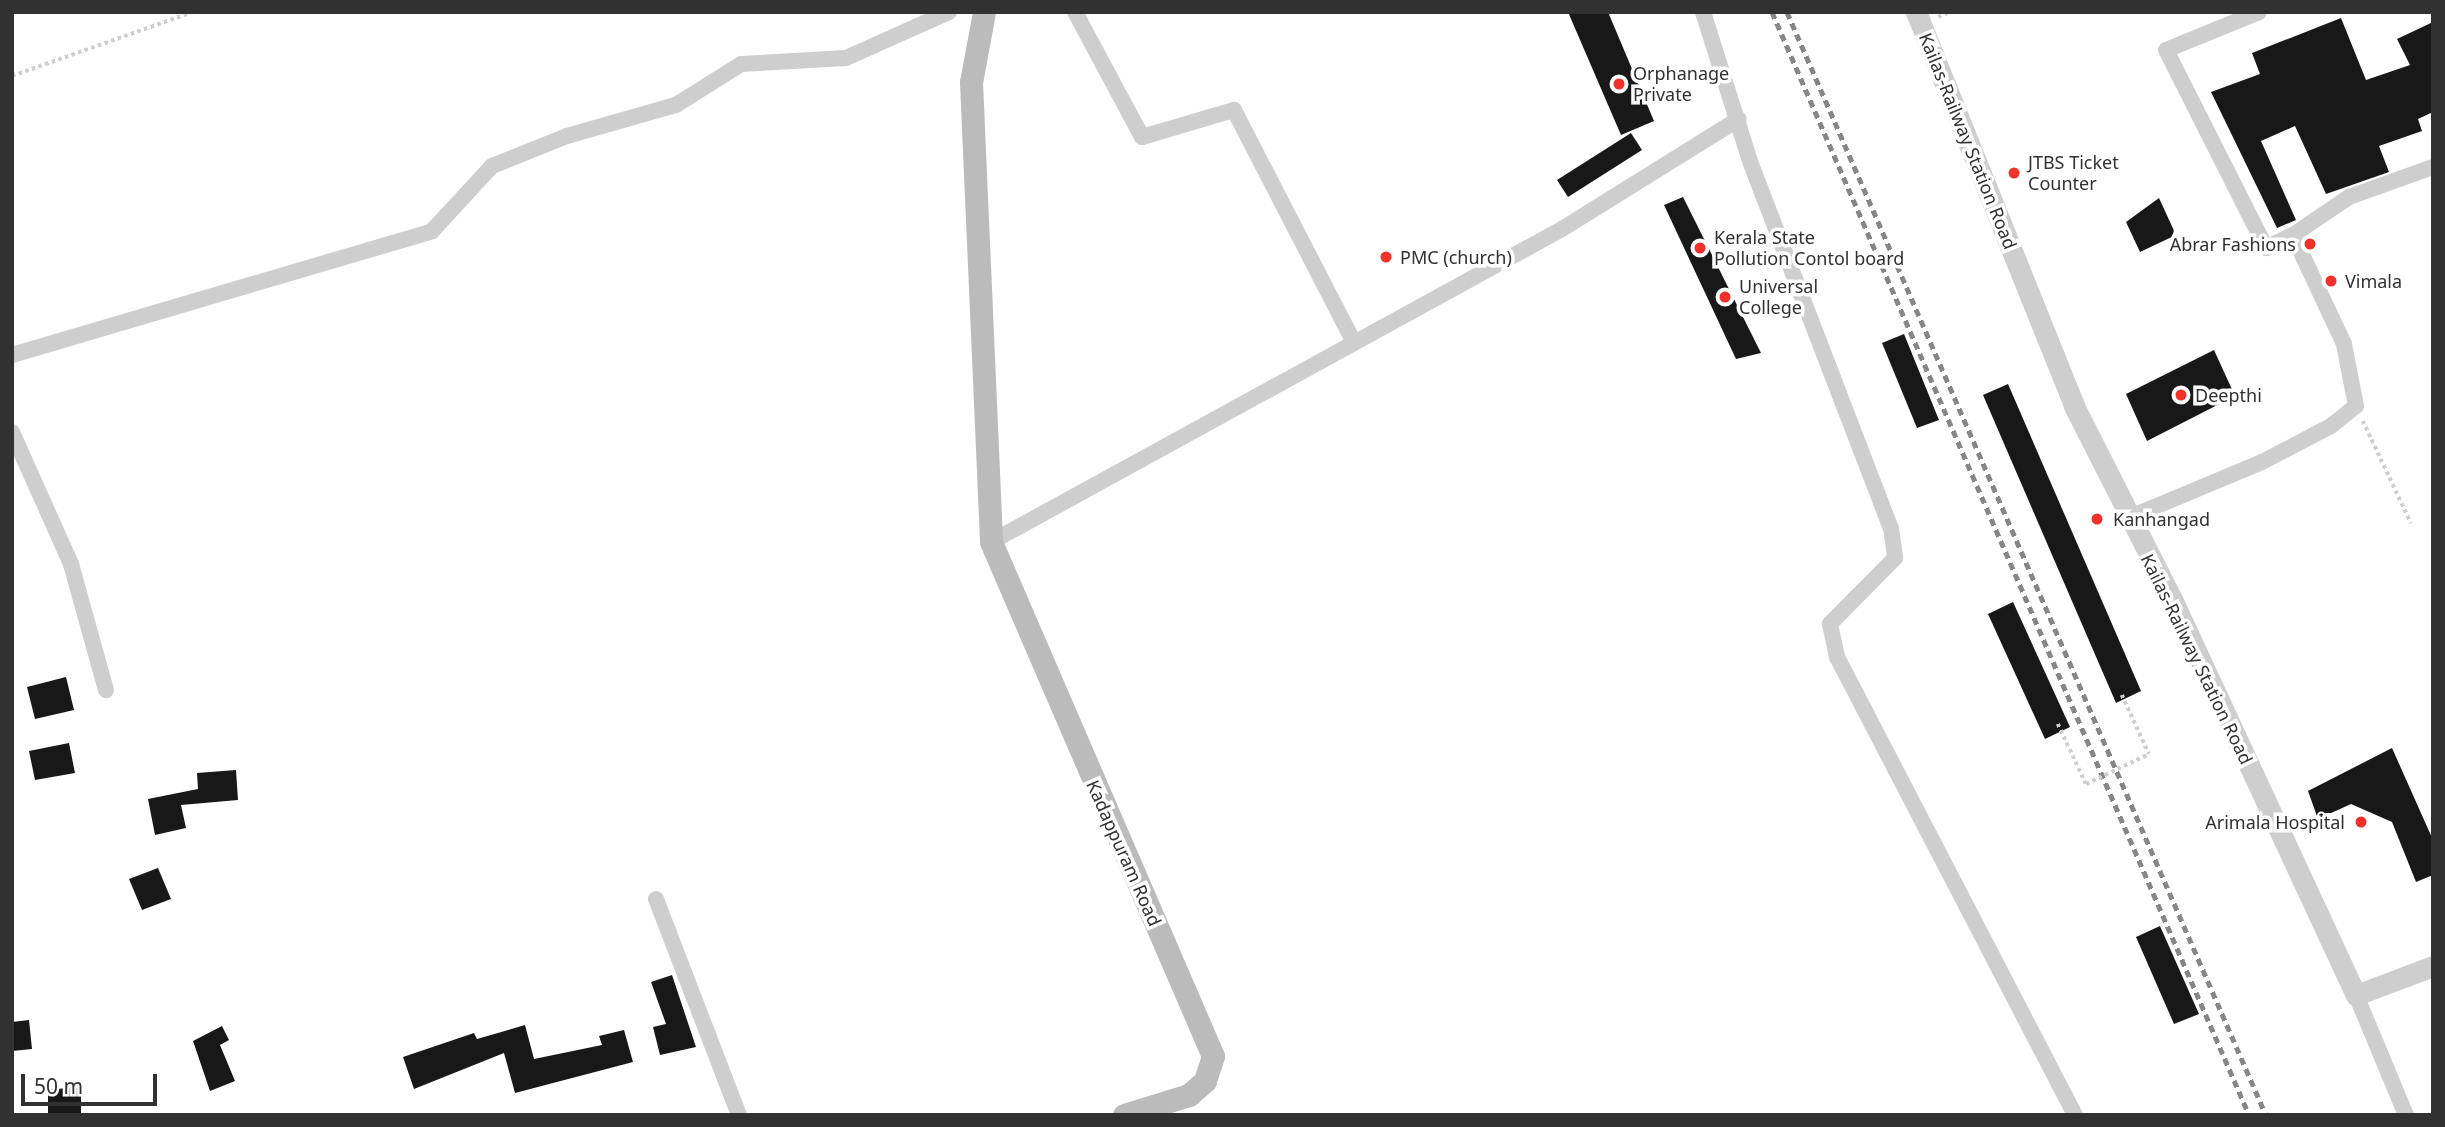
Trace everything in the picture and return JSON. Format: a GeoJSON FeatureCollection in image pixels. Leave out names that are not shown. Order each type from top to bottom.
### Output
{"type":"FeatureCollection","features":[{"type":"Feature","properties":{"kind":"main road"},"geometry":{"type":"LineString","coordinates":[[984,12],[971,82],[991,542]]}},
{"type":"Feature","properties":{"kind":"main road","name":"Kadappuram Road"},"geometry":{"type":"LineString","coordinates":[[991,542],[1213,1056],[1205,1081],[1189,1095],[1124,1115]]}},
{"type":"Feature","properties":{"kind":"street"},"geometry":{"type":"LineString","coordinates":[[12,355],[432,231],[492,166],[567,136],[676,105],[741,64],[846,58],[949,12]]}},
{"type":"Feature","properties":{"kind":"street"},"geometry":{"type":"LineString","coordinates":[[1075,12],[1142,137],[1234,110],[1354,342]]}},
{"type":"Feature","properties":{"kind":"street"},"geometry":{"type":"LineString","coordinates":[[1703,12],[1739,119],[1891,528],[1895,558],[1830,624],[1837,657],[2075,1115]]}},
{"type":"Feature","properties":{"kind":"street","name":"Kailas-Railway Station Road"},"geometry":{"type":"LineString","coordinates":[[1916,12],[2074,406],[2356,995]]}},
{"type":"Feature","properties":{"kind":"street"},"geometry":{"type":"LineString","coordinates":[[2259,12],[2166,50],[2266,248],[2293,235],[2349,197],[2433,167]]}},
{"type":"Feature","properties":{"kind":"street"},"geometry":{"type":"LineString","coordinates":[[991,542],[1562,229],[1739,119]]}},
{"type":"Feature","properties":{"kind":"street"},"geometry":{"type":"LineString","coordinates":[[2128,519],[2262,462],[2356,406],[2344,344],[2293,235]]}},
{"type":"Feature","properties":{"kind":"street"},"geometry":{"type":"LineString","coordinates":[[12,432],[71,564],[106,690]]}},
{"type":"Feature","properties":{"kind":"street"},"geometry":{"type":"LineString","coordinates":[[656,899],[739,1115]]}},
{"type":"Feature","properties":{"kind":"street"},"geometry":{"type":"LineString","coordinates":[[2406,1115],[2356,995],[2433,966]]}},
{"type":"Feature","properties":{"kind":"path"},"geometry":{"type":"LineString","coordinates":[[12,76],[193,12]]}},
{"type":"Feature","properties":{"kind":"path"},"geometry":{"type":"LineString","coordinates":[[2356,406],[2411,523]]}},
{"type":"Feature","properties":{"kind":"path"},"geometry":{"type":"LineString","coordinates":[[2058,724],[2086,784],[2149,754],[2122,695]]}},
{"type":"Feature","properties":{"kind":"building","name":"Orphanage Private"},"geometry":{"type":"Polygon","coordinates":[[[1568,12],[1608,12],[1654,121],[1621,135],[1568,12]]]}},
{"type":"Feature","properties":{"kind":"building"},"geometry":{"type":"Polygon","coordinates":[[[2341,18],[2366,80],[2410,65],[2397,39],[2433,22],[2433,112],[2418,119],[2422,131],[2379,146],[2389,172],[2326,194],[2295,126],[2261,141],[2296,220],[2277,228],[2211,92],[2260,74],[2252,53],[2341,18]]]}},
{"type":"Feature","properties":{"kind":"building"},"geometry":{"type":"Polygon","coordinates":[[[1631,133],[1642,150],[1568,197],[1557,180],[1631,133]]]}},
{"type":"Feature","properties":{"kind":"building"},"geometry":{"type":"Polygon","coordinates":[[[1683,197],[1761,353],[1736,359],[1664,205],[1683,197]]]}},
{"type":"Feature","properties":{"kind":"building"},"geometry":{"type":"Polygon","coordinates":[[[2159,198],[2176,235],[2140,252],[2126,222],[2159,198]]]}},
{"type":"Feature","properties":{"kind":"building"},"geometry":{"type":"Polygon","coordinates":[[[1904,334],[1939,420],[1917,428],[1882,343],[1904,334]]]}},
{"type":"Feature","properties":{"kind":"building","name":"Deepthi"},"geometry":{"type":"Polygon","coordinates":[[[2214,350],[2235,396],[2147,441],[2126,394],[2214,350]]]}},
{"type":"Feature","properties":{"kind":"building"},"geometry":{"type":"Polygon","coordinates":[[[2008,384],[2141,691],[2116,703],[1983,395],[2008,384]]]}},
{"type":"Feature","properties":{"kind":"building"},"geometry":{"type":"Polygon","coordinates":[[[2013,602],[2070,727],[2045,739],[1988,614],[2013,602]]]}},
{"type":"Feature","properties":{"kind":"building"},"geometry":{"type":"Polygon","coordinates":[[[66,677],[74,710],[35,719],[27,687],[66,677]]]}},
{"type":"Feature","properties":{"kind":"building"},"geometry":{"type":"Polygon","coordinates":[[[69,743],[75,773],[35,780],[29,751],[69,743]]]}},
{"type":"Feature","properties":{"kind":"building","name":"Arimala Hospital"},"geometry":{"type":"Polygon","coordinates":[[[2392,748],[2433,840],[2433,875],[2416,882],[2392,822],[2351,804],[2318,819],[2308,791],[2392,748]]]}},
{"type":"Feature","properties":{"kind":"building"},"geometry":{"type":"Polygon","coordinates":[[[236,770],[238,800],[181,805],[186,828],[155,835],[148,799],[198,789],[197,773],[236,770]]]}},
{"type":"Feature","properties":{"kind":"building"},"geometry":{"type":"Polygon","coordinates":[[[158,868],[171,899],[142,910],[129,879],[158,868]]]}},
{"type":"Feature","properties":{"kind":"building"},"geometry":{"type":"Polygon","coordinates":[[[2160,926],[2199,1014],[2174,1024],[2136,937],[2160,926]]]}},
{"type":"Feature","properties":{"kind":"building"},"geometry":{"type":"Polygon","coordinates":[[[672,975],[696,1047],[660,1055],[653,1027],[666,1024],[651,982],[672,975]]]}},
{"type":"Feature","properties":{"kind":"building"},"geometry":{"type":"Polygon","coordinates":[[[29,1020],[32,1049],[12,1051],[12,1022],[29,1020]]]}},
{"type":"Feature","properties":{"kind":"building"},"geometry":{"type":"Polygon","coordinates":[[[525,1025],[534,1059],[602,1045],[599,1036],[624,1030],[633,1062],[515,1093],[504,1053],[414,1089],[403,1057],[474,1033],[477,1039],[525,1025]]]}},
{"type":"Feature","properties":{"kind":"building"},"geometry":{"type":"Polygon","coordinates":[[[222,1026],[229,1040],[220,1045],[235,1081],[210,1091],[193,1041],[222,1026]]]}},
{"type":"Feature","properties":{"kind":"building"},"geometry":{"type":"Polygon","coordinates":[[[81,1088],[81,1115],[48,1115],[48,1089],[81,1088]]]}},
{"type":"Feature","properties":{"kind":"railway"},"geometry":{"type":"LineString","coordinates":[[1772,12],[2249,1115]]}},
{"type":"Feature","properties":{"kind":"railway"},"geometry":{"type":"LineString","coordinates":[[1787,12],[2266,1115]]}},
{"type":"Feature","properties":{"kind":"place","name":"Orphanage Private"},"geometry":{"type":"Point","coordinates":[1619,84]}},
{"type":"Feature","properties":{"kind":"place","name":"JTBS Ticket Counter"},"geometry":{"type":"Point","coordinates":[2014,173]}},
{"type":"Feature","properties":{"kind":"place","name":"Abrar Fashions"},"geometry":{"type":"Point","coordinates":[2310,244]}},
{"type":"Feature","properties":{"kind":"place","name":"Kerala State Pollution Contol board"},"geometry":{"type":"Point","coordinates":[1700,248]}},
{"type":"Feature","properties":{"kind":"place","name":"PMC (church)"},"geometry":{"type":"Point","coordinates":[1386,257]}},
{"type":"Feature","properties":{"kind":"place","name":"Vimala"},"geometry":{"type":"Point","coordinates":[2331,281]}},
{"type":"Feature","properties":{"kind":"place","name":"Universal College"},"geometry":{"type":"Point","coordinates":[1725,297]}},
{"type":"Feature","properties":{"kind":"place","name":"Deepthi"},"geometry":{"type":"Point","coordinates":[2181,395]}},
{"type":"Feature","properties":{"kind":"place","name":"Kanhangad"},"geometry":{"type":"Point","coordinates":[2097,519]}},
{"type":"Feature","properties":{"kind":"place","name":"Arimala Hospital"},"geometry":{"type":"Point","coordinates":[2361,822]}}]}
